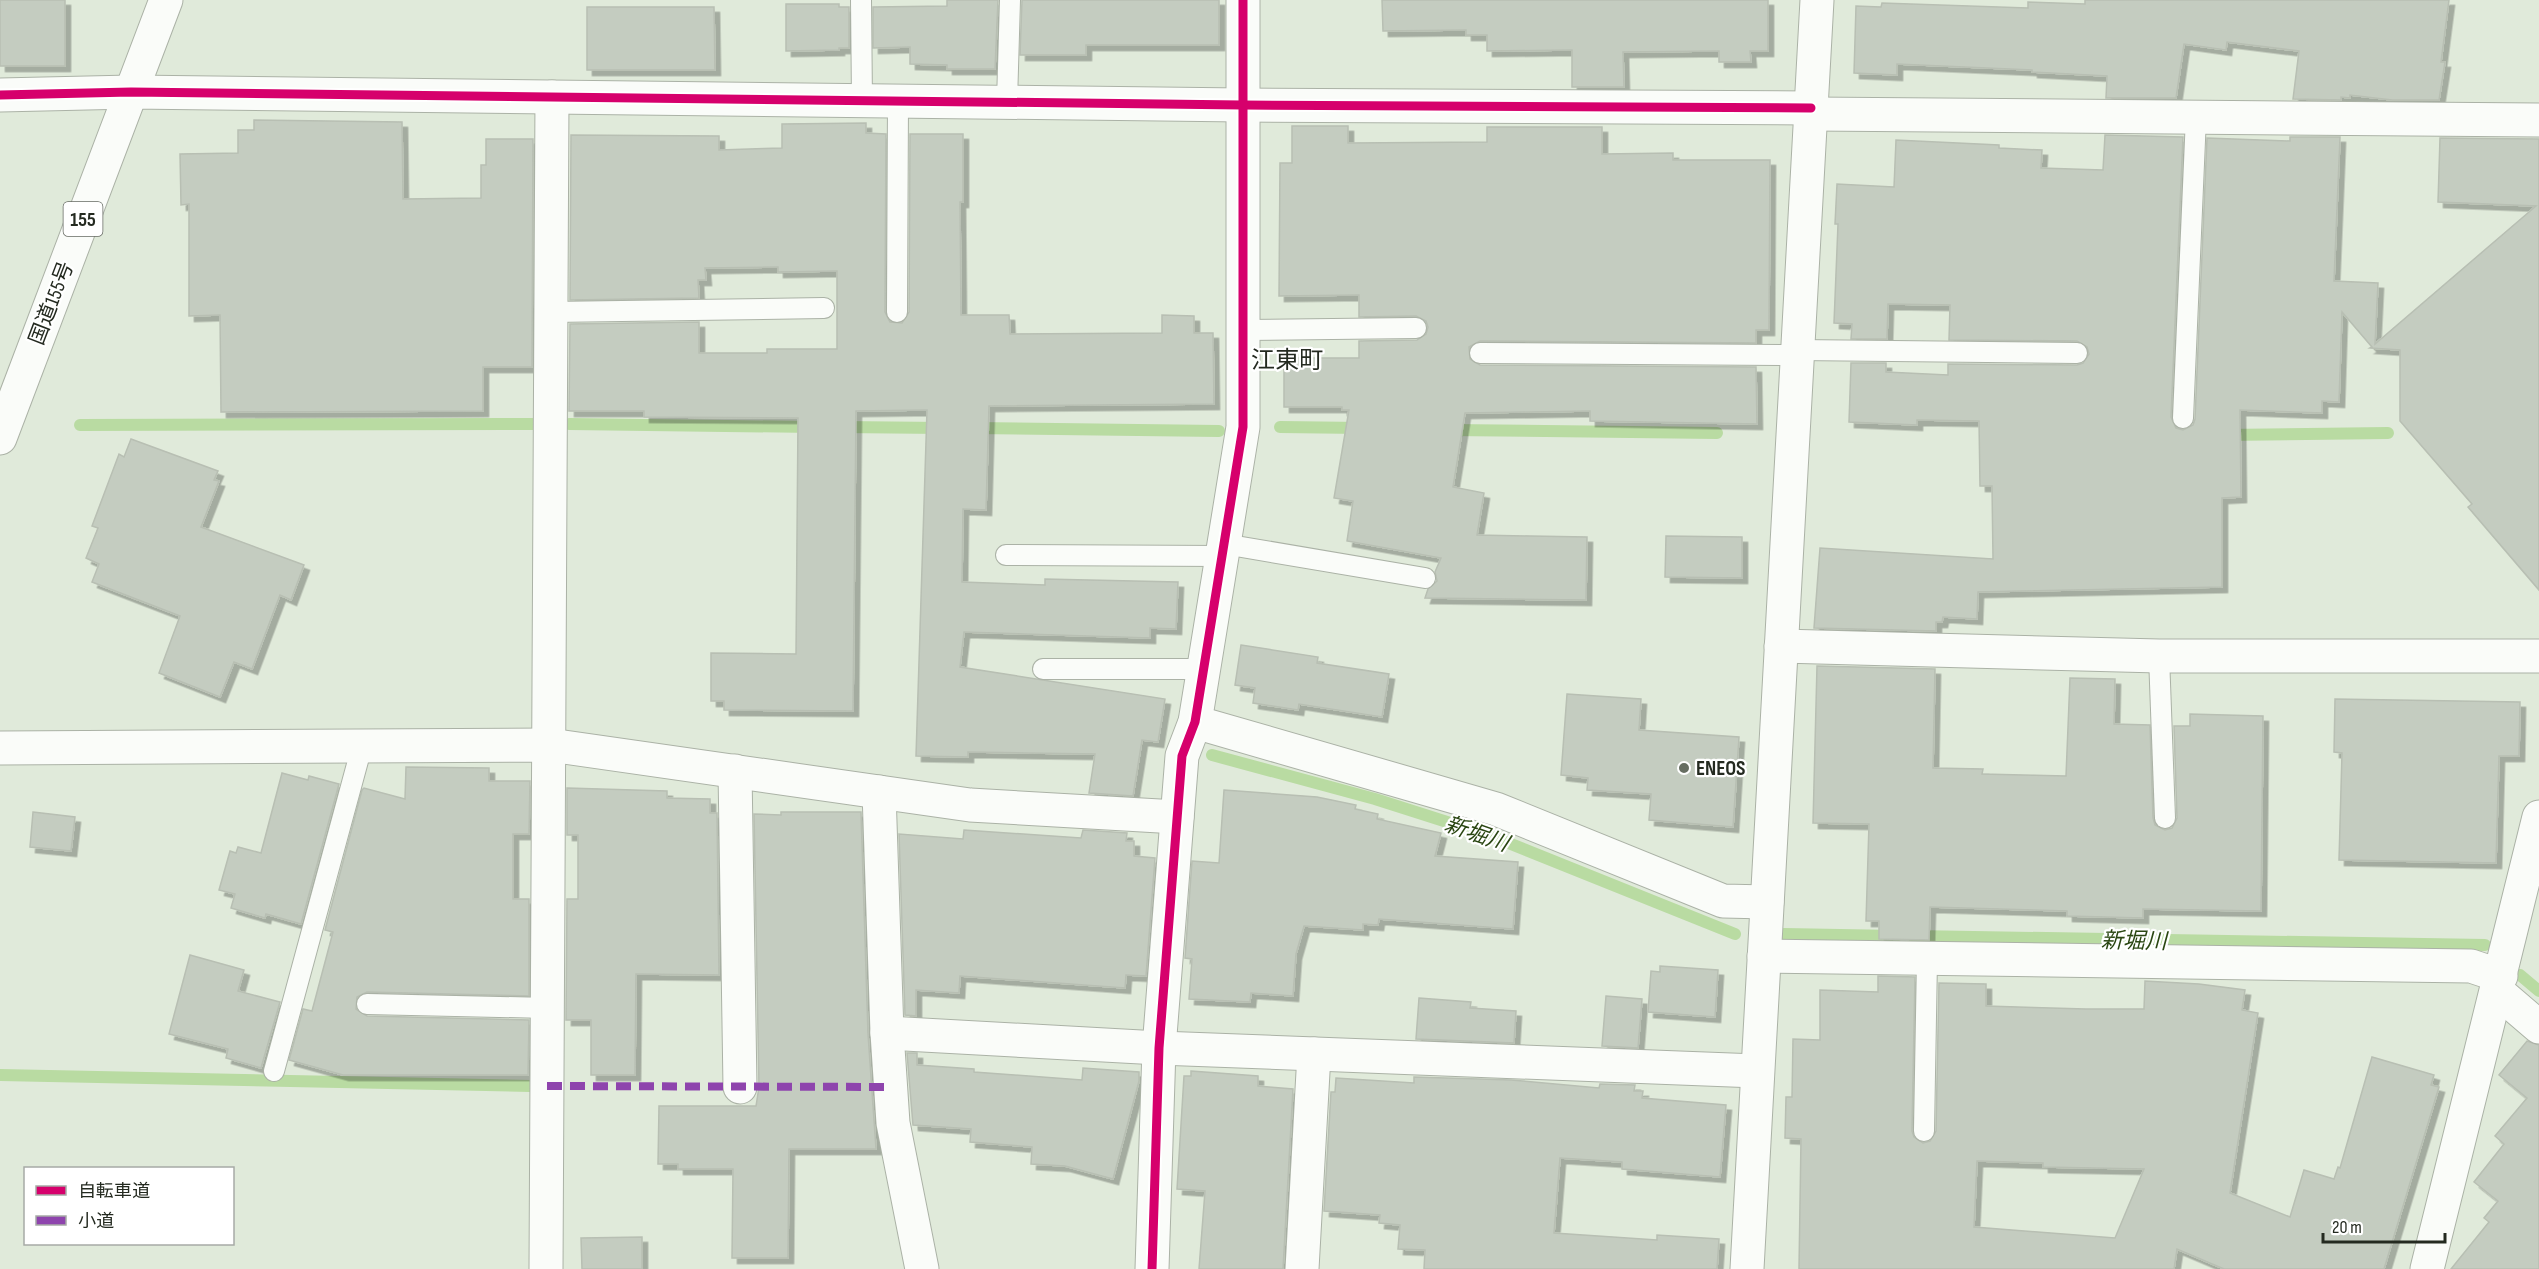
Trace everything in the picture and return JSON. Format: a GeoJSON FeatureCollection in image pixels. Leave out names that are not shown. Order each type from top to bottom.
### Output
{"type":"FeatureCollection","features":[{"type":"Feature","properties":{"kind":"main road","name":"国道155号"},"geometry":{"type":"LineString","coordinates":[[0,438],[166,0]]}},
{"type":"Feature","properties":{"kind":"main road"},"geometry":{"type":"LineString","coordinates":[[1152,1269],[1159,1048],[1182,756],[1195,722],[1243,427],[1243,0]]}},
{"type":"Feature","properties":{"kind":"main road"},"geometry":{"type":"LineString","coordinates":[[1747,1269],[1817,0]]}},
{"type":"Feature","properties":{"kind":"main road"},"geometry":{"type":"LineString","coordinates":[[0,95],[132,92],[2539,120]]}},
{"type":"Feature","properties":{"kind":"main road"},"geometry":{"type":"LineString","coordinates":[[546,1269],[552,97]]}},
{"type":"Feature","properties":{"kind":"main road"},"geometry":{"type":"LineString","coordinates":[[1781,646],[2159,656],[2539,656]]}},
{"type":"Feature","properties":{"kind":"main road"},"geometry":{"type":"LineString","coordinates":[[1195,722],[1496,809],[1722,901],[1767,902]]}},
{"type":"Feature","properties":{"kind":"main road"},"geometry":{"type":"LineString","coordinates":[[0,748],[550,745],[970,804],[1177,817]]}},
{"type":"Feature","properties":{"kind":"main road"},"geometry":{"type":"LineString","coordinates":[[735,771],[740,1087]]}},
{"type":"Feature","properties":{"kind":"main road"},"geometry":{"type":"LineString","coordinates":[[879,792],[887,1033],[893,1123],[922,1269]]}},
{"type":"Feature","properties":{"kind":"main road"},"geometry":{"type":"LineString","coordinates":[[2427,1269],[2539,817]]}},
{"type":"Feature","properties":{"kind":"main road"},"geometry":{"type":"LineString","coordinates":[[1764,956],[2471,966],[2499,984],[2539,1027]]}},
{"type":"Feature","properties":{"kind":"main road"},"geometry":{"type":"LineString","coordinates":[[887,1033],[1159,1048],[1758,1071]]}},
{"type":"Feature","properties":{"kind":"main road"},"geometry":{"type":"LineString","coordinates":[[1302,1269],[1314,1054]]}},
{"type":"Feature","properties":{"kind":"lane"},"geometry":{"type":"LineString","coordinates":[[861,0],[862,101]]}},
{"type":"Feature","properties":{"kind":"lane"},"geometry":{"type":"LineString","coordinates":[[1007,102],[1010,0]]}},
{"type":"Feature","properties":{"kind":"lane"},"geometry":{"type":"LineString","coordinates":[[897,312],[898,101]]}},
{"type":"Feature","properties":{"kind":"lane"},"geometry":{"type":"LineString","coordinates":[[2183,418],[2196,117]]}},
{"type":"Feature","properties":{"kind":"lane"},"geometry":{"type":"LineString","coordinates":[[551,312],[824,308]]}},
{"type":"Feature","properties":{"kind":"lane"},"geometry":{"type":"LineString","coordinates":[[1243,330],[1416,328]]}},
{"type":"Feature","properties":{"kind":"lane"},"geometry":{"type":"LineString","coordinates":[[1480,353],[2077,353]]}},
{"type":"Feature","properties":{"kind":"lane"},"geometry":{"type":"LineString","coordinates":[[1006,555],[1223,550],[1425,578]]}},
{"type":"Feature","properties":{"kind":"lane"},"geometry":{"type":"LineString","coordinates":[[2159,656],[2164,818]]}},
{"type":"Feature","properties":{"kind":"lane"},"geometry":{"type":"LineString","coordinates":[[1043,669],[1203,669]]}},
{"type":"Feature","properties":{"kind":"lane"},"geometry":{"type":"LineString","coordinates":[[274,1071],[362,746]]}},
{"type":"Feature","properties":{"kind":"lane"},"geometry":{"type":"LineString","coordinates":[[1924,1131],[1927,959]]}},
{"type":"Feature","properties":{"kind":"lane"},"geometry":{"type":"LineString","coordinates":[[367,1004],[548,1008]]}},
{"type":"Feature","properties":{"kind":"building"},"geometry":{"type":"Polygon","coordinates":[[[0,0],[65,0],[65,66],[0,66],[0,0]]]}},
{"type":"Feature","properties":{"kind":"building"},"geometry":{"type":"Polygon","coordinates":[[[947,0],[998,0],[995,69],[947,69],[947,65],[910,64],[910,47],[873,48],[873,7],[947,6],[947,0]]]}},
{"type":"Feature","properties":{"kind":"building"},"geometry":{"type":"Polygon","coordinates":[[[1022,0],[1219,0],[1219,45],[1086,45],[1086,55],[1020,55],[1022,0]]]}},
{"type":"Feature","properties":{"kind":"building"},"geometry":{"type":"Polygon","coordinates":[[[1382,0],[1768,0],[1768,51],[1750,51],[1751,62],[1719,62],[1719,51],[1623,52],[1624,87],[1572,87],[1572,50],[1487,51],[1487,35],[1466,35],[1466,30],[1383,31],[1382,0]]]}},
{"type":"Feature","properties":{"kind":"building"},"geometry":{"type":"Polygon","coordinates":[[[2085,0],[2449,0],[2441,62],[2445,62],[2439,100],[2392,100],[2350,95],[2350,98],[2341,97],[2341,100],[2293,99],[2299,51],[2227,42],[2226,50],[2184,44],[2176,98],[2106,98],[2107,76],[2032,72],[2032,70],[1897,64],[1897,75],[1854,73],[1856,6],[1881,7],[1882,3],[2028,8],[2028,2],[2085,4],[2085,0]]]}},
{"type":"Feature","properties":{"kind":"building"},"geometry":{"type":"Polygon","coordinates":[[[786,4],[839,4],[839,7],[849,7],[849,48],[786,51],[786,4]]]}},
{"type":"Feature","properties":{"kind":"building"},"geometry":{"type":"Polygon","coordinates":[[[587,7],[714,7],[715,70],[587,70],[587,7]]]}},
{"type":"Feature","properties":{"kind":"building"},"geometry":{"type":"Polygon","coordinates":[[[254,120],[402,122],[403,199],[481,198],[481,165],[486,165],[486,139],[533,139],[532,367],[483,367],[483,411],[221,412],[220,315],[189,316],[189,204],[181,205],[180,154],[238,153],[238,130],[254,130],[254,120]]]}},
{"type":"Feature","properties":{"kind":"building"},"geometry":{"type":"Polygon","coordinates":[[[866,123],[866,133],[886,134],[885,312],[890,322],[902,323],[909,312],[910,134],[963,134],[963,202],[960,202],[961,315],[1009,315],[1010,334],[1162,333],[1162,315],[1194,316],[1194,333],[1213,333],[1214,404],[989,406],[986,510],[963,509],[962,582],[1045,585],[1045,579],[1178,582],[1176,629],[1150,628],[1150,638],[964,632],[960,667],[1165,699],[1158,742],[1142,740],[1133,796],[1089,793],[1095,754],[968,752],[968,757],[916,756],[927,410],[856,411],[853,711],[724,710],[724,701],[711,701],[711,653],[796,654],[798,418],[644,417],[644,411],[569,411],[570,324],[699,322],[699,353],[767,353],[767,349],[837,349],[837,271],[778,272],[778,267],[705,268],[706,280],[698,280],[699,298],[570,300],[571,135],[719,136],[719,150],[782,148],[782,124],[866,123]]]}},
{"type":"Feature","properties":{"kind":"building"},"geometry":{"type":"Polygon","coordinates":[[[1292,126],[1348,126],[1348,143],[1487,142],[1487,127],[1602,127],[1602,154],[1673,153],[1673,160],[1770,160],[1769,330],[1756,330],[1756,343],[1480,341],[1469,347],[1470,359],[1480,365],[1756,367],[1757,424],[1590,421],[1590,411],[1465,413],[1453,487],[1484,493],[1477,535],[1587,537],[1586,600],[1425,598],[1428,589],[1437,581],[1435,572],[1441,558],[1347,541],[1353,501],[1334,498],[1349,410],[1342,410],[1342,407],[1284,407],[1284,358],[1359,358],[1359,341],[1417,340],[1426,334],[1428,327],[1426,321],[1416,316],[1359,317],[1359,295],[1279,296],[1280,163],[1292,163],[1292,126]]]}},
{"type":"Feature","properties":{"kind":"building"},"geometry":{"type":"Polygon","coordinates":[[[2105,135],[2183,137],[2171,417],[2176,428],[2183,430],[2193,425],[2195,419],[2207,138],[2290,141],[2290,137],[2340,137],[2334,281],[2378,283],[2375,344],[2536,206],[2438,202],[2440,138],[2539,139],[2539,590],[2468,507],[2472,504],[2400,421],[2400,350],[2370,348],[2372,347],[2342,312],[2339,402],[2322,401],[2322,413],[2240,410],[2241,497],[2222,498],[2222,587],[1978,592],[1977,619],[1943,617],[1942,622],[1936,622],[1936,631],[1814,628],[1820,548],[1993,559],[1992,486],[1980,486],[1979,421],[1917,420],[1917,425],[1849,422],[1851,363],[1886,363],[1886,372],[1948,375],[1948,364],[2077,365],[2083,363],[2089,354],[2087,347],[2077,341],[1949,340],[1950,305],[1888,304],[1887,339],[1851,339],[1852,324],[1834,323],[1838,224],[1835,224],[1837,184],[1894,187],[1896,140],[1999,145],[1999,148],[2042,150],[2041,168],[2103,170],[2105,135]]]}},
{"type":"Feature","properties":{"kind":"building"},"geometry":{"type":"Polygon","coordinates":[[[131,439],[218,471],[214,480],[219,481],[201,527],[304,565],[291,600],[280,595],[252,669],[234,662],[220,697],[159,673],[180,616],[92,582],[99,564],[86,558],[98,528],[92,526],[119,454],[124,457],[131,439]]]}},
{"type":"Feature","properties":{"kind":"building"},"geometry":{"type":"Polygon","coordinates":[[[1666,536],[1742,537],[1742,578],[1665,577],[1666,536]]]}},
{"type":"Feature","properties":{"kind":"building"},"geometry":{"type":"Polygon","coordinates":[[[1241,645],[1318,657],[1317,663],[1389,674],[1382,717],[1299,704],[1298,710],[1253,703],[1255,688],[1235,685],[1241,645]]]}},
{"type":"Feature","properties":{"kind":"building"},"geometry":{"type":"Polygon","coordinates":[[[1817,666],[1935,669],[1933,768],[1983,769],[1982,774],[2066,776],[2070,678],[2115,679],[2114,724],[2150,725],[2153,818],[2155,825],[2165,830],[2172,828],[2177,818],[2174,726],[2190,726],[2190,714],[2263,716],[2261,911],[2143,909],[2143,918],[2067,916],[2067,911],[1930,907],[1929,940],[1879,939],[1879,921],[1866,921],[1869,824],[1813,823],[1817,666]]]}},
{"type":"Feature","properties":{"kind":"building"},"geometry":{"type":"Polygon","coordinates":[[[1567,694],[1641,699],[1639,730],[1739,737],[1733,827],[1649,820],[1651,794],[1587,790],[1588,778],[1561,775],[1567,694]]]}},
{"type":"Feature","properties":{"kind":"building"},"geometry":{"type":"Polygon","coordinates":[[[2335,699],[2520,702],[2519,756],[2499,756],[2496,863],[2339,860],[2342,753],[2334,752],[2335,699]]]}},
{"type":"Feature","properties":{"kind":"building"},"geometry":{"type":"Polygon","coordinates":[[[406,767],[489,768],[489,781],[530,781],[529,834],[513,834],[513,899],[529,899],[529,996],[367,992],[357,997],[356,1009],[367,1016],[529,1020],[528,1075],[343,1075],[289,1060],[303,1009],[312,1011],[333,932],[325,930],[362,790],[364,788],[405,799],[406,767]]]}},
{"type":"Feature","properties":{"kind":"building"},"geometry":{"type":"Polygon","coordinates":[[[282,773],[308,780],[309,776],[339,784],[301,924],[266,914],[265,918],[231,908],[235,894],[219,890],[230,851],[236,853],[238,847],[261,853],[282,773]]]}},
{"type":"Feature","properties":{"kind":"building"},"geometry":{"type":"Polygon","coordinates":[[[567,788],[667,791],[667,798],[710,799],[710,813],[717,813],[719,975],[636,974],[635,1075],[591,1075],[591,1020],[566,1020],[567,899],[578,899],[578,835],[567,835],[567,788]]]}},
{"type":"Feature","properties":{"kind":"building"},"geometry":{"type":"Polygon","coordinates":[[[1224,790],[1317,797],[1356,805],[1355,809],[1378,814],[1377,819],[1441,833],[1435,856],[1518,862],[1513,929],[1379,919],[1378,925],[1363,924],[1363,930],[1304,926],[1296,954],[1293,996],[1251,993],[1250,1002],[1189,999],[1192,959],[1185,958],[1192,861],[1219,863],[1224,790]]]}},
{"type":"Feature","properties":{"kind":"building"},"geometry":{"type":"Polygon","coordinates":[[[33,812],[75,817],[71,851],[30,847],[33,812]]]}},
{"type":"Feature","properties":{"kind":"building"},"geometry":{"type":"Polygon","coordinates":[[[781,812],[861,812],[868,1034],[876,1149],[789,1149],[788,1258],[732,1258],[733,1169],[678,1169],[678,1164],[658,1164],[659,1106],[756,1106],[759,1087],[754,814],[781,815],[781,812]]]}},
{"type":"Feature","properties":{"kind":"building"},"geometry":{"type":"Polygon","coordinates":[[[964,830],[1081,838],[1083,830],[1127,833],[1126,841],[1134,841],[1134,856],[1155,858],[1146,976],[1126,975],[1125,988],[960,976],[959,993],[916,990],[916,1016],[905,1015],[899,834],[963,839],[964,830]]]}},
{"type":"Feature","properties":{"kind":"building"},"geometry":{"type":"Polygon","coordinates":[[[190,955],[244,970],[238,991],[280,1002],[261,1068],[226,1058],[228,1049],[169,1034],[190,955]]]}},
{"type":"Feature","properties":{"kind":"building"},"geometry":{"type":"Polygon","coordinates":[[[1660,966],[1718,970],[1715,1017],[1648,1012],[1651,971],[1660,972],[1660,966]]]}},
{"type":"Feature","properties":{"kind":"building"},"geometry":{"type":"Polygon","coordinates":[[[1878,976],[1915,977],[1912,1131],[1914,1137],[1923,1143],[1930,1141],[1936,1131],[1939,983],[1986,984],[1986,1006],[2086,1009],[2144,1009],[2145,981],[2199,984],[2245,990],[2242,1010],[2258,1013],[2230,1193],[2290,1217],[2304,1170],[2334,1179],[2338,1167],[2340,1168],[2372,1057],[2434,1075],[2431,1085],[2439,1087],[2384,1269],[2224,1269],[2177,1249],[2174,1269],[1799,1269],[1801,1139],[1785,1138],[1786,1097],[1792,1097],[1793,1039],[1820,1040],[1820,990],[1878,992],[1878,976]],[[1977,1161],[1974,1227],[2115,1238],[2144,1169],[2043,1167],[2043,1163],[1977,1161]]]}},
{"type":"Feature","properties":{"kind":"building"},"geometry":{"type":"Polygon","coordinates":[[[1606,996],[1642,999],[1638,1048],[1602,1046],[1606,996]]]}},
{"type":"Feature","properties":{"kind":"building"},"geometry":{"type":"Polygon","coordinates":[[[1419,998],[1471,1002],[1470,1008],[1516,1011],[1514,1043],[1416,1039],[1419,998]]]}},
{"type":"Feature","properties":{"kind":"building"},"geometry":{"type":"Polygon","coordinates":[[[2527,1041],[2539,1045],[2539,1269],[2451,1269],[2489,1222],[2484,1218],[2498,1201],[2474,1182],[2504,1144],[2495,1136],[2527,1098],[2499,1075],[2527,1041]]]}},
{"type":"Feature","properties":{"kind":"building"},"geometry":{"type":"Polygon","coordinates":[[[907,1053],[917,1053],[917,1065],[974,1069],[974,1072],[1082,1080],[1083,1068],[1139,1072],[1139,1081],[1113,1179],[1065,1166],[1031,1164],[1032,1147],[970,1142],[971,1129],[913,1125],[907,1053]]]}},
{"type":"Feature","properties":{"kind":"building"},"geometry":{"type":"Polygon","coordinates":[[[1191,1071],[1258,1076],[1258,1086],[1293,1089],[1283,1269],[1199,1269],[1205,1191],[1177,1189],[1184,1076],[1191,1076],[1191,1071]]]}},
{"type":"Feature","properties":{"kind":"building"},"geometry":{"type":"Polygon","coordinates":[[[1414,1077],[1511,1080],[1599,1088],[1600,1084],[1635,1085],[1634,1091],[1643,1091],[1642,1098],[1726,1105],[1720,1177],[1622,1169],[1622,1162],[1560,1158],[1554,1233],[1657,1240],[1657,1235],[1719,1239],[1717,1269],[1424,1269],[1425,1250],[1398,1249],[1400,1225],[1379,1223],[1380,1215],[1324,1211],[1331,1092],[1335,1092],[1336,1078],[1414,1083],[1414,1077]]]}},
{"type":"Feature","properties":{"kind":"building"},"geometry":{"type":"Polygon","coordinates":[[[642,1237],[642,1269],[582,1269],[581,1238],[642,1237]]]}},
{"type":"Feature","properties":{"kind":"waterway"},"geometry":{"type":"LineString","coordinates":[[80,425],[535,424]]}},
{"type":"Feature","properties":{"kind":"waterway"},"geometry":{"type":"LineString","coordinates":[[569,424],[814,427]]}},
{"type":"Feature","properties":{"kind":"waterway"},"geometry":{"type":"LineString","coordinates":[[840,427],[943,428]]}},
{"type":"Feature","properties":{"kind":"waterway"},"geometry":{"type":"LineString","coordinates":[[1280,427],[1362,428]]}},
{"type":"Feature","properties":{"kind":"waterway"},"geometry":{"type":"LineString","coordinates":[[972,428],[1219,431]]}},
{"type":"Feature","properties":{"kind":"waterway"},"geometry":{"type":"LineString","coordinates":[[1448,430],[1717,433]]}},
{"type":"Feature","properties":{"kind":"waterway"},"geometry":{"type":"LineString","coordinates":[[2224,435],[2388,433]]}},
{"type":"Feature","properties":{"kind":"waterway","name":"新堀川"},"geometry":{"type":"LineString","coordinates":[[1212,755],[1375,799],[1491,836],[1735,934]]}},
{"type":"Feature","properties":{"kind":"waterway","name":"新堀川"},"geometry":{"type":"LineString","coordinates":[[1784,934],[1896,936]]}},
{"type":"Feature","properties":{"kind":"waterway","name":"新堀川"},"geometry":{"type":"LineString","coordinates":[[1913,936],[2485,945]]}},
{"type":"Feature","properties":{"kind":"waterway","name":"新堀川"},"geometry":{"type":"LineString","coordinates":[[2520,975],[2539,991]]}},
{"type":"Feature","properties":{"kind":"waterway"},"geometry":{"type":"LineString","coordinates":[[0,1075],[530,1086]]}},
{"type":"Feature","properties":{"kind":"marked path"},"geometry":{"type":"LineString","coordinates":[[547,1086],[891,1087]]}},
{"type":"Feature","properties":{"kind":"cycle path"},"geometry":{"type":"LineString","coordinates":[[1152,1269],[1159,1048],[1182,756],[1195,722],[1243,427],[1243,0]]}},
{"type":"Feature","properties":{"kind":"cycle path"},"geometry":{"type":"LineString","coordinates":[[0,95],[131,92],[1242,105],[1811,108]]}},
{"type":"Feature","properties":{"kind":"place","name":"ENEOS"},"geometry":{"type":"Point","coordinates":[1684,768]}},
{"type":"Feature","properties":{"kind":"district","name":"江東町"},"geometry":{"type":"Point","coordinates":[1287,360]}}]}
